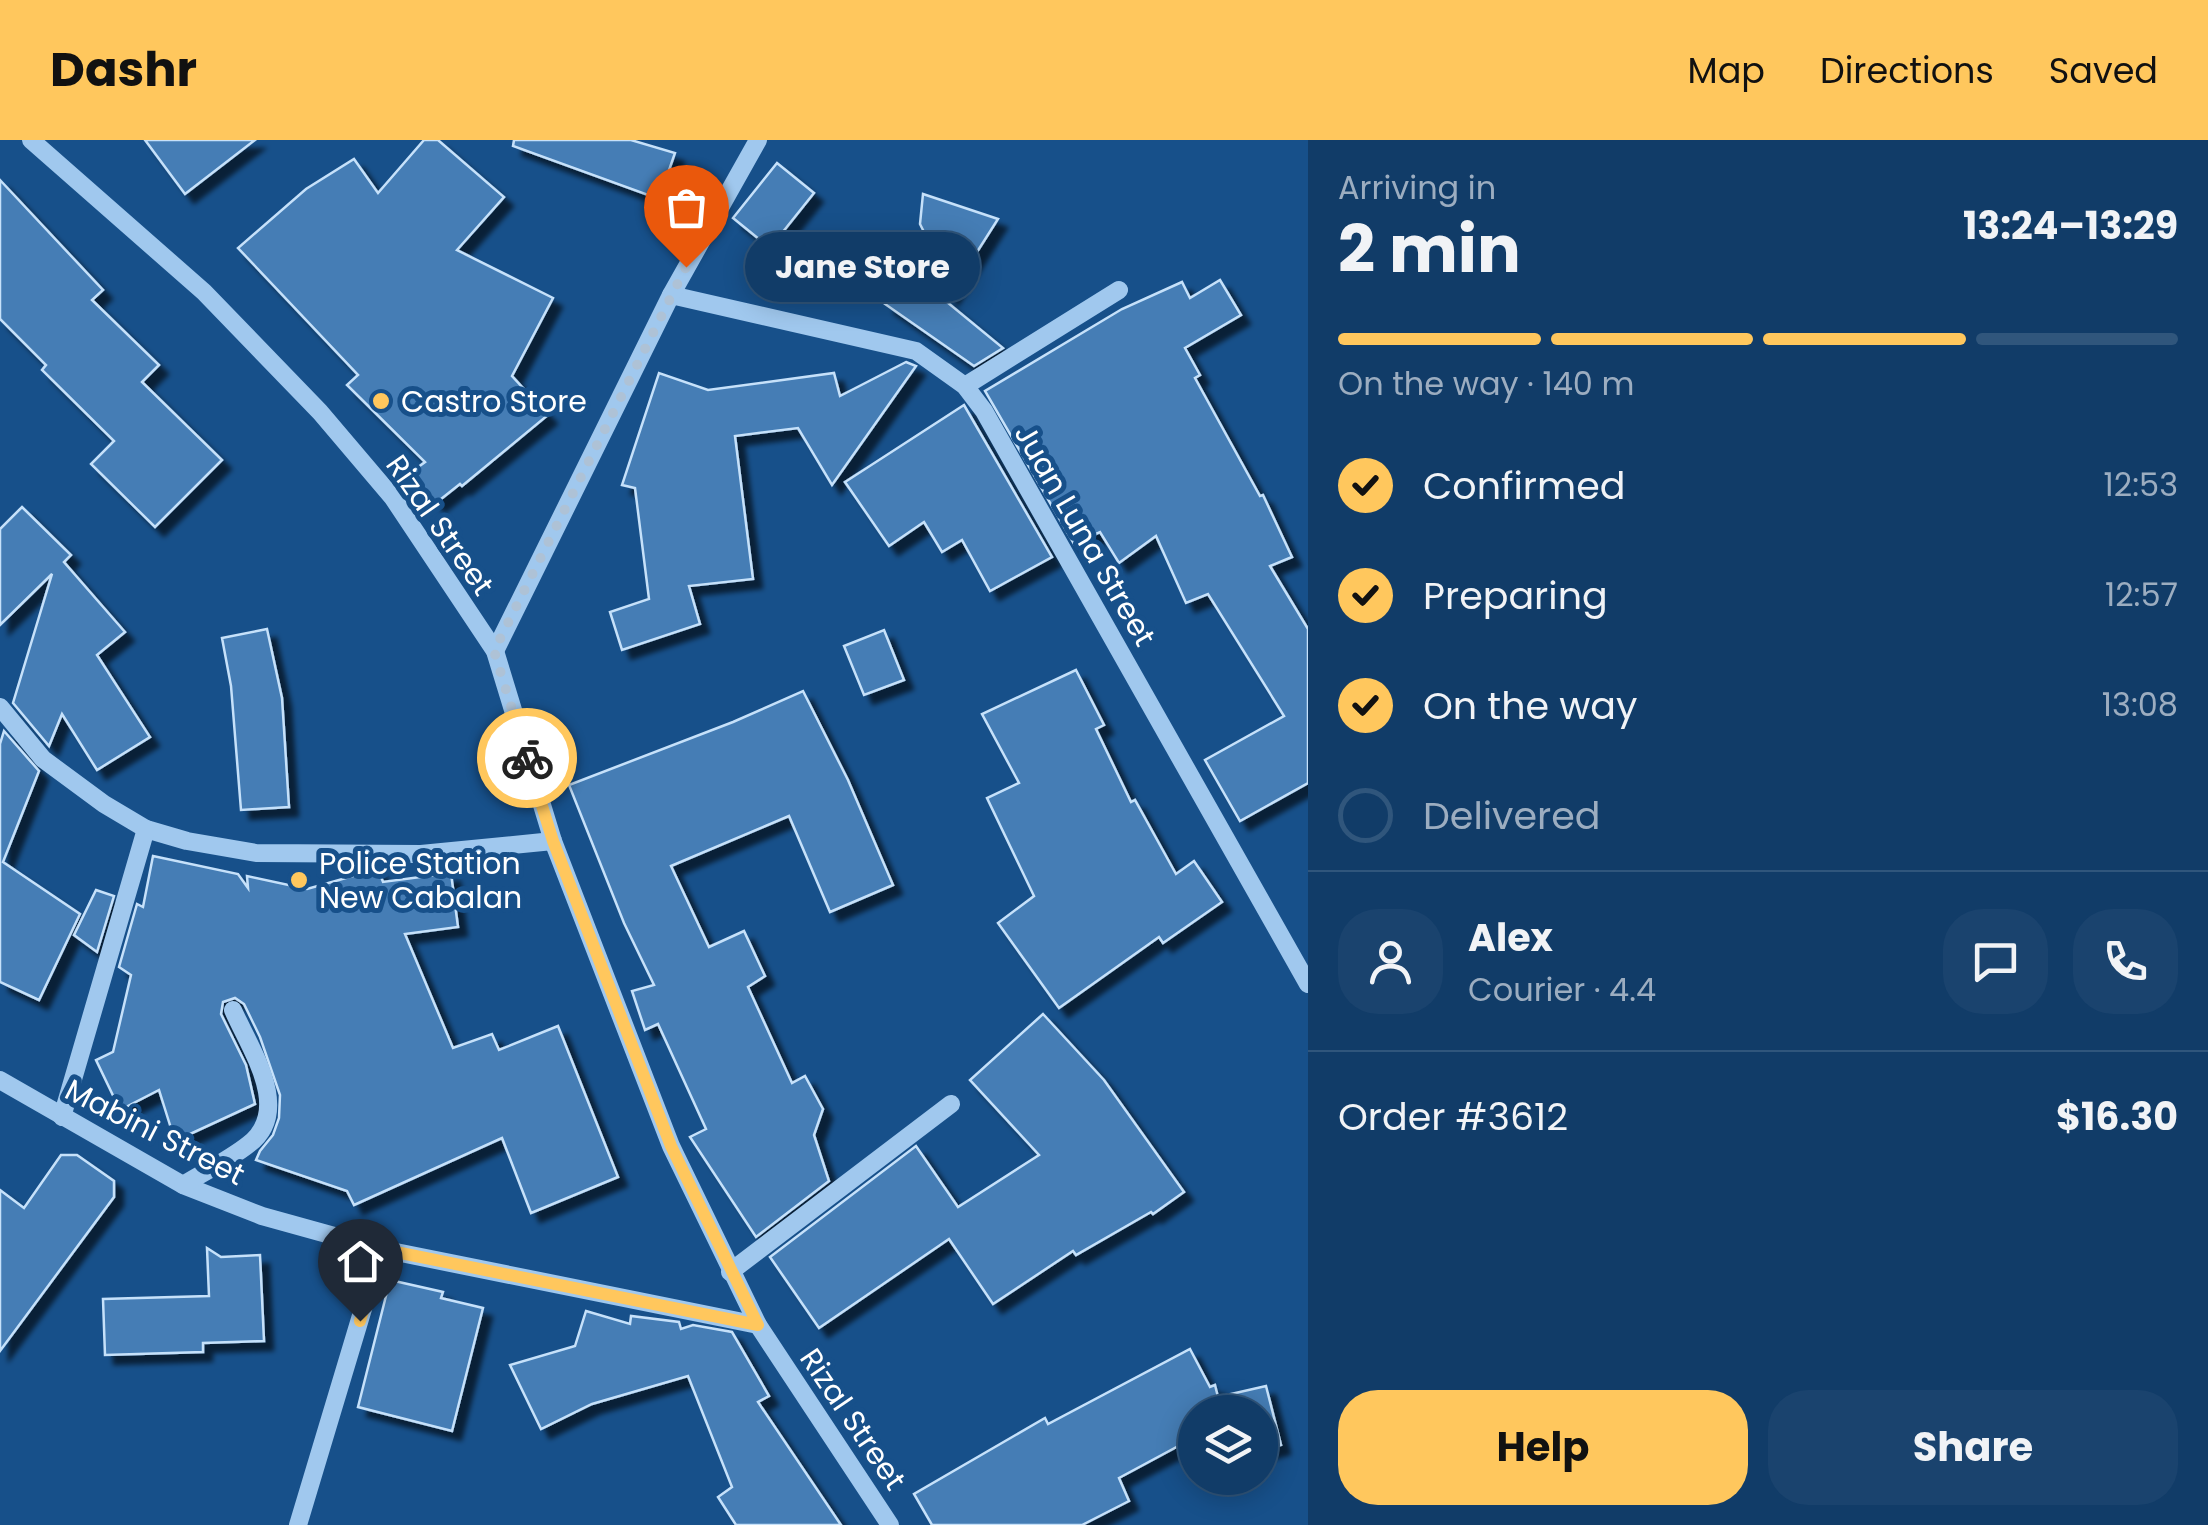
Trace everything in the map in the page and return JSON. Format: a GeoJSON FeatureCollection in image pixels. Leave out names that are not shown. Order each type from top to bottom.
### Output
{"type":"FeatureCollection","features":[{"type":"Feature","properties":{"kind":"street","name":"Rizal Street"},"geometry":{"type":"LineString","coordinates":[[31,140],[204,292],[320,412],[392,498],[494,651],[553,841],[671,1146],[758,1325],[890,1525]]}},
{"type":"Feature","properties":{"kind":"street"},"geometry":{"type":"LineString","coordinates":[[494,651],[670,296],[758,140]]}},
{"type":"Feature","properties":{"kind":"street"},"geometry":{"type":"LineString","coordinates":[[965,386],[1119,290]]}},
{"type":"Feature","properties":{"kind":"street","name":"Juan Luna Street"},"geometry":{"type":"LineString","coordinates":[[670,296],[916,351],[965,386],[984,412],[1308,984]]}},
{"type":"Feature","properties":{"kind":"street"},"geometry":{"type":"LineString","coordinates":[[0,706],[43,759],[104,804],[146,830],[187,841],[256,853],[421,854],[553,841]]}},
{"type":"Feature","properties":{"kind":"street"},"geometry":{"type":"LineString","coordinates":[[62,1117],[146,830]]}},
{"type":"Feature","properties":{"kind":"street"},"geometry":{"type":"LineString","coordinates":[[183,1185],[252,1142],[269,1117],[268,1090],[234,1010]]}},
{"type":"Feature","properties":{"kind":"street","name":"Mabini Street"},"geometry":{"type":"LineString","coordinates":[[0,1080],[183,1185],[262,1216],[381,1249],[758,1325]]}},
{"type":"Feature","properties":{"kind":"street"},"geometry":{"type":"LineString","coordinates":[[730,1272],[951,1104]]}},
{"type":"Feature","properties":{"kind":"street"},"geometry":{"type":"LineString","coordinates":[[298,1525],[381,1249]]}},
{"type":"Feature","properties":{"kind":"building"},"geometry":{"type":"Polygon","coordinates":[[[145,140],[255,140],[185,194],[145,140]]]}},
{"type":"Feature","properties":{"kind":"building"},"geometry":{"type":"Polygon","coordinates":[[[424,140],[438,140],[504,197],[457,250],[553,298],[512,376],[548,415],[436,503],[410,473],[425,462],[347,385],[358,375],[238,248],[306,189],[354,159],[378,193],[424,140]]]}},
{"type":"Feature","properties":{"kind":"building"},"geometry":{"type":"Polygon","coordinates":[[[514,140],[631,140],[675,153],[659,199],[513,146],[514,140]]]}},
{"type":"Feature","properties":{"kind":"building"},"geometry":{"type":"Polygon","coordinates":[[[777,163],[814,193],[770,248],[733,218],[777,163]]]}},
{"type":"Feature","properties":{"kind":"building"},"geometry":{"type":"Polygon","coordinates":[[[0,180],[103,290],[92,300],[159,365],[142,382],[222,460],[155,527],[91,464],[114,441],[42,370],[46,365],[0,319],[0,180]]]}},
{"type":"Feature","properties":{"kind":"building"},"geometry":{"type":"Polygon","coordinates":[[[923,194],[998,219],[949,296],[920,224],[923,194]]]}},
{"type":"Feature","properties":{"kind":"building"},"geometry":{"type":"Polygon","coordinates":[[[908,270],[1003,348],[974,366],[885,304],[908,270]]]}},
{"type":"Feature","properties":{"kind":"building"},"geometry":{"type":"Polygon","coordinates":[[[1220,280],[1241,315],[1185,348],[1200,375],[1195,378],[1260,496],[1263,495],[1292,557],[1270,566],[1308,629],[1308,783],[1240,821],[1205,760],[1284,716],[1208,594],[1186,603],[1156,536],[1119,563],[1100,532],[1074,544],[985,391],[1122,309],[1182,282],[1190,298],[1220,280]]]}},
{"type":"Feature","properties":{"kind":"building"},"geometry":{"type":"Polygon","coordinates":[[[906,362],[916,366],[832,485],[798,428],[735,436],[753,579],[689,586],[700,624],[622,650],[610,612],[649,599],[635,488],[622,485],[659,373],[708,390],[834,373],[840,396],[906,362]]]}},
{"type":"Feature","properties":{"kind":"building"},"geometry":{"type":"Polygon","coordinates":[[[964,405],[1052,557],[990,591],[962,540],[942,552],[924,522],[889,546],[845,482],[964,405]]]}},
{"type":"Feature","properties":{"kind":"building"},"geometry":{"type":"Polygon","coordinates":[[[22,507],[71,555],[64,562],[125,632],[97,655],[150,737],[97,770],[62,714],[49,746],[13,703],[52,574],[0,625],[0,529],[22,507]]]}},
{"type":"Feature","properties":{"kind":"building"},"geometry":{"type":"Polygon","coordinates":[[[267,629],[282,698],[289,807],[241,810],[231,686],[222,638],[267,629]]]}},
{"type":"Feature","properties":{"kind":"building"},"geometry":{"type":"Polygon","coordinates":[[[884,630],[904,680],[864,695],[844,646],[884,630]]]}},
{"type":"Feature","properties":{"kind":"building"},"geometry":{"type":"Polygon","coordinates":[[[1076,670],[1104,725],[1096,729],[1131,802],[1135,800],[1176,874],[1194,861],[1222,902],[1163,943],[1159,937],[1059,1008],[998,923],[1034,896],[987,798],[1019,783],[982,714],[1076,670]]]}},
{"type":"Feature","properties":{"kind":"building"},"geometry":{"type":"Polygon","coordinates":[[[803,691],[848,780],[893,885],[830,912],[789,816],[671,866],[709,947],[744,931],[765,976],[748,987],[792,1083],[805,1076],[823,1109],[814,1135],[829,1181],[756,1237],[690,1137],[706,1129],[658,1024],[645,1030],[632,991],[654,985],[624,923],[569,785],[803,691]]]}},
{"type":"Feature","properties":{"kind":"building"},"geometry":{"type":"Polygon","coordinates":[[[4,731],[39,771],[3,862],[80,914],[39,1000],[0,982],[0,744],[4,731]]]}},
{"type":"Feature","properties":{"kind":"building"},"geometry":{"type":"Polygon","coordinates":[[[153,856],[238,874],[248,888],[247,876],[307,889],[378,869],[383,882],[451,873],[458,927],[405,934],[453,1048],[492,1034],[499,1050],[558,1026],[618,1177],[531,1213],[502,1138],[354,1205],[347,1191],[256,1160],[273,1135],[280,1095],[260,1037],[244,1004],[235,998],[223,1002],[221,1014],[246,1065],[255,1104],[175,1141],[159,1090],[120,1110],[96,1060],[113,1052],[131,975],[119,967],[137,904],[143,907],[153,856]]]}},
{"type":"Feature","properties":{"kind":"building"},"geometry":{"type":"Polygon","coordinates":[[[96,890],[114,896],[97,952],[74,935],[96,890]]]}},
{"type":"Feature","properties":{"kind":"building"},"geometry":{"type":"Polygon","coordinates":[[[1043,1014],[1104,1080],[1184,1192],[1153,1214],[1076,1255],[1073,1251],[993,1304],[949,1239],[819,1328],[770,1257],[916,1146],[958,1207],[1039,1155],[970,1080],[1043,1014]]]}},
{"type":"Feature","properties":{"kind":"building"},"geometry":{"type":"Polygon","coordinates":[[[61,1155],[77,1155],[114,1181],[114,1197],[0,1351],[0,1190],[24,1208],[61,1155]]]}},
{"type":"Feature","properties":{"kind":"building"},"geometry":{"type":"Polygon","coordinates":[[[207,1248],[221,1257],[260,1255],[264,1341],[203,1343],[203,1352],[105,1355],[103,1299],[209,1296],[207,1248]]]}},
{"type":"Feature","properties":{"kind":"building"},"geometry":{"type":"Polygon","coordinates":[[[390,1280],[443,1292],[441,1298],[483,1308],[452,1431],[358,1407],[390,1280]]]}},
{"type":"Feature","properties":{"kind":"building"},"geometry":{"type":"Polygon","coordinates":[[[586,1311],[630,1324],[631,1316],[679,1322],[681,1329],[693,1325],[732,1332],[769,1396],[758,1402],[841,1525],[736,1525],[718,1497],[732,1487],[688,1376],[592,1404],[541,1429],[510,1365],[575,1346],[586,1311]]]}},
{"type":"Feature","properties":{"kind":"building"},"geometry":{"type":"Polygon","coordinates":[[[1190,1349],[1218,1395],[1178,1395],[1178,1446],[1119,1478],[1129,1501],[1082,1525],[932,1525],[914,1494],[1045,1418],[1048,1424],[1190,1349]]]}},
{"type":"Feature","properties":{"kind":"building"},"geometry":{"type":"Polygon","coordinates":[[[1266,1386],[1268,1395],[1227,1395],[1266,1386]]]}},
{"type":"Feature","properties":{"kind":"way so far"},"geometry":{"type":"LineString","coordinates":[[527,758],[494,651],[686,267]]}},
{"type":"Feature","properties":{"kind":"place","name":"Jane Store"},"geometry":{"type":"Point","coordinates":[686,267]}},
{"type":"Feature","properties":{"kind":"place","name":"Castro Store"},"geometry":{"type":"Point","coordinates":[381,401]}},
{"type":"Feature","properties":{"kind":"place","name":"Police Station New Cabalan"},"geometry":{"type":"Point","coordinates":[299,880]}},
{"type":"Feature","properties":{"kind":"route"},"geometry":{"type":"LineString","coordinates":[[360,1321],[381,1249],[758,1325],[671,1146],[553,841],[527,758]]}}]}
